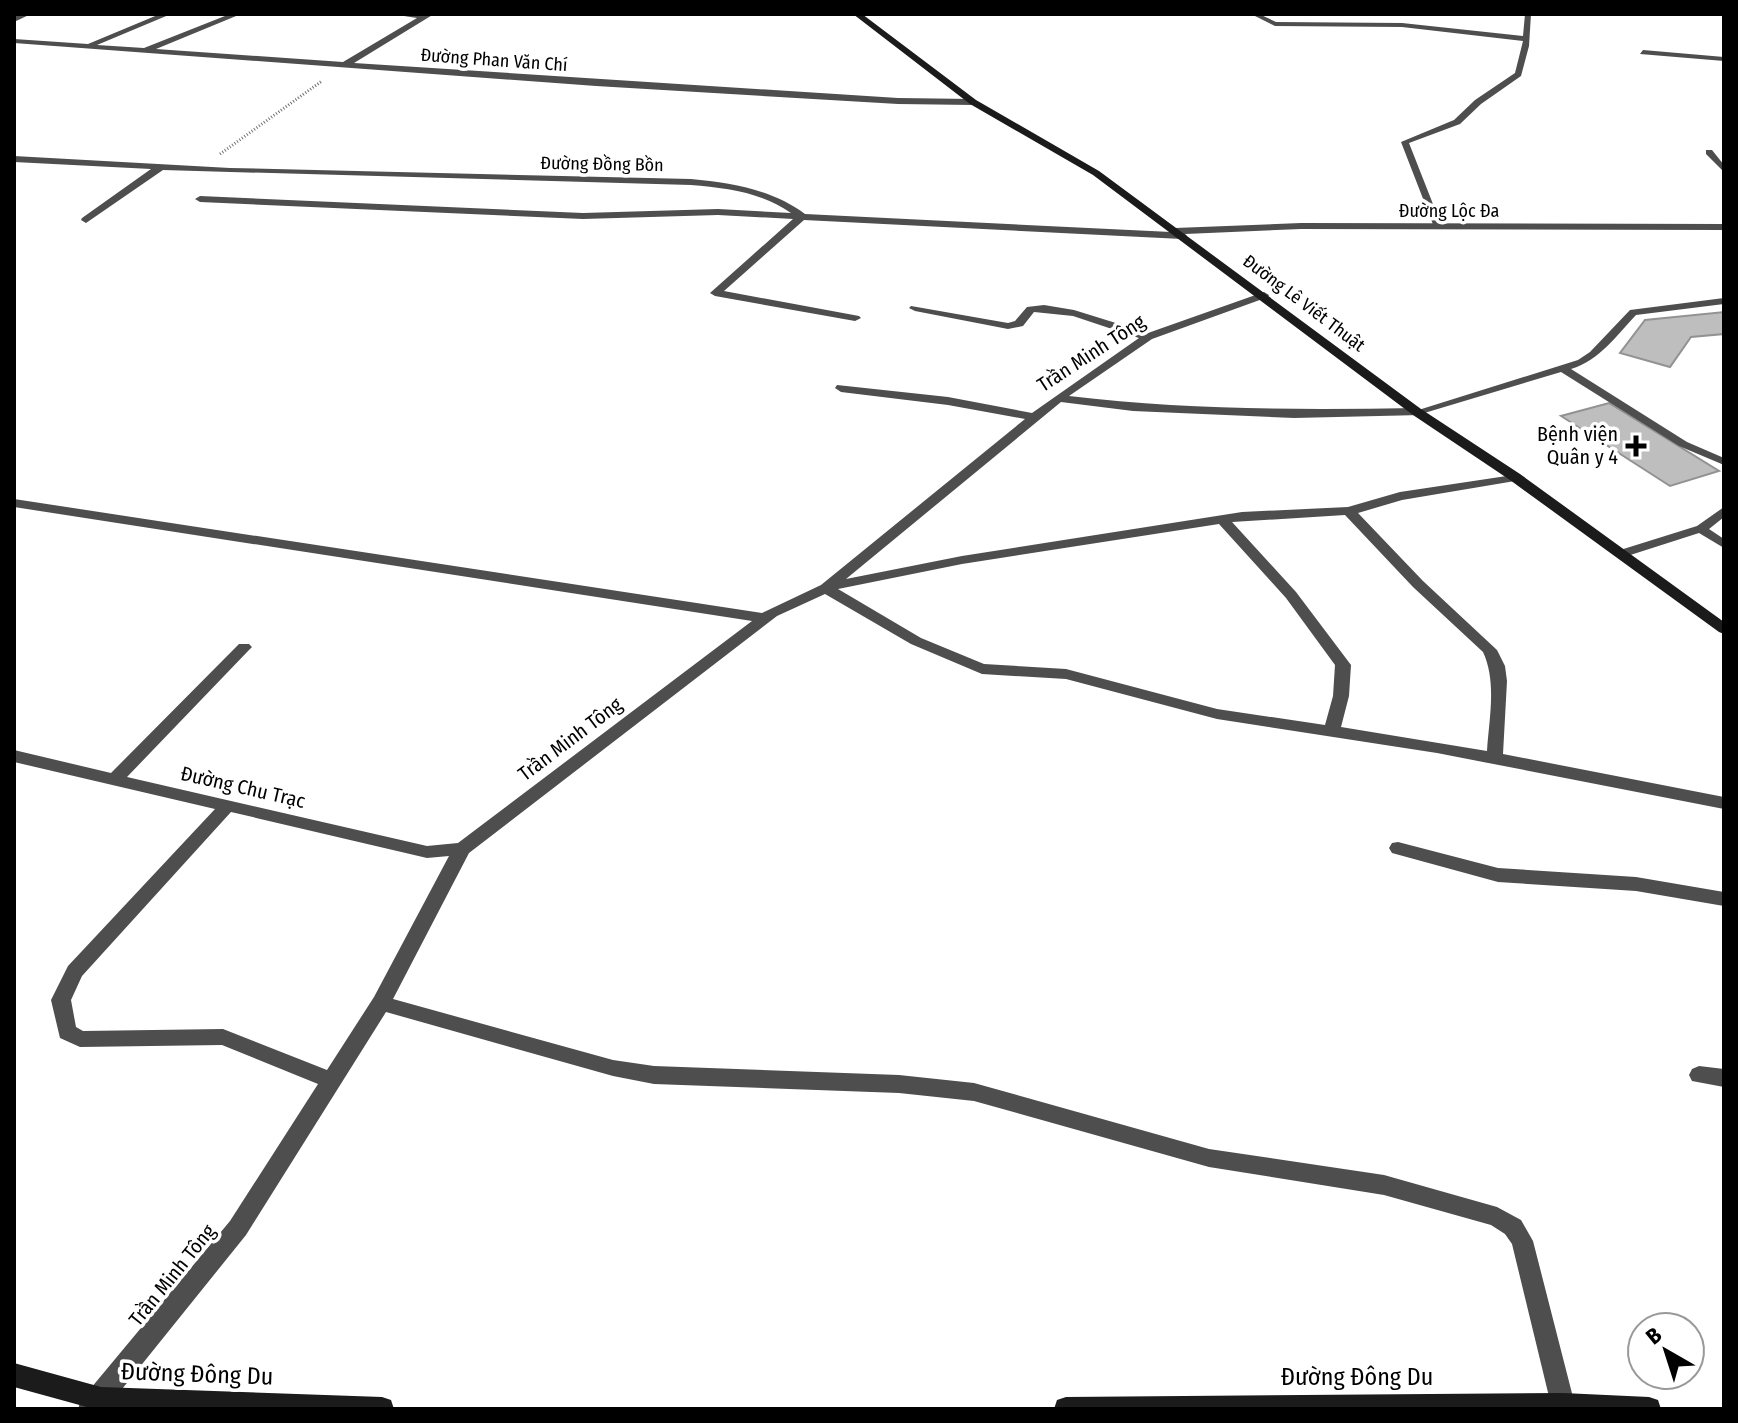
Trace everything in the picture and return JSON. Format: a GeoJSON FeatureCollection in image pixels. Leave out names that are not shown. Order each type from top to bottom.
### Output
{"type":"FeatureCollection","features":[{"type":"Feature","properties":{"kind":"main road","name":"Đường Lê Viết Thuật"},"geometry":{"type":"LineString","coordinates":[[857,14],[973,102],[1096,173],[1264,295],[1417,412],[1515,477],[1724,629]]}},
{"type":"Feature","properties":{"kind":"main road","name":"Đường Đông Du"},"geometry":{"type":"LineString","coordinates":[[14,1375],[96,1404],[382,1409]]}},
{"type":"Feature","properties":{"kind":"main road","name":"Đường Đông Du"},"geometry":{"type":"LineString","coordinates":[[1066,1409],[1563,1405],[1649,1409]]}},
{"type":"Feature","properties":{"kind":"street"},"geometry":{"type":"LineString","coordinates":[[14,20],[27,14]]}},
{"type":"Feature","properties":{"kind":"street"},"geometry":{"type":"LineString","coordinates":[[87,46],[167,14]]}},
{"type":"Feature","properties":{"kind":"street"},"geometry":{"type":"LineString","coordinates":[[141,52],[237,14]]}},
{"type":"Feature","properties":{"kind":"street"},"geometry":{"type":"LineString","coordinates":[[395,14],[428,15]]}},
{"type":"Feature","properties":{"kind":"street"},"geometry":{"type":"LineString","coordinates":[[343,66],[428,15]]}},
{"type":"Feature","properties":{"kind":"street","name":"Đường Phan Văn Chí"},"geometry":{"type":"LineString","coordinates":[[14,41],[343,66],[898,101],[973,102]]}},
{"type":"Feature","properties":{"kind":"street"},"geometry":{"type":"LineString","coordinates":[[1643,52],[1724,59]]}},
{"type":"Feature","properties":{"kind":"street","name":"Đường Đồng Bồn"},"geometry":{"type":"LineString","coordinates":[[14,159],[161,167],[691,182],[734,187],[765,196],[791,207],[802,217],[1178,233]]}},
{"type":"Feature","properties":{"kind":"street"},"geometry":{"type":"LineString","coordinates":[[86,220],[161,167]]}},
{"type":"Feature","properties":{"kind":"street"},"geometry":{"type":"LineString","coordinates":[[200,199],[583,216],[718,212],[802,217]]}},
{"type":"Feature","properties":{"kind":"street"},"geometry":{"type":"LineString","coordinates":[[802,217],[715,293],[855,318]]}},
{"type":"Feature","properties":{"kind":"street","name":"Đường Lộc Đa"},"geometry":{"type":"LineString","coordinates":[[1178,233],[1301,226],[1724,227]]}},
{"type":"Feature","properties":{"kind":"street","name":"Trần Minh Tông"},"geometry":{"type":"LineString","coordinates":[[96,1404],[238,1228],[381,1003],[462,849],[765,618],[826,588],[1058,398],[1148,337],[1264,295]]}},
{"type":"Feature","properties":{"kind":"street"},"geometry":{"type":"LineString","coordinates":[[915,308],[1008,326],[1019,324],[1031,309],[1044,309],[1087,318],[1148,337]]}},
{"type":"Feature","properties":{"kind":"street"},"geometry":{"type":"LineString","coordinates":[[841,388],[948,401],[1034,417]]}},
{"type":"Feature","properties":{"kind":"street"},"geometry":{"type":"LineString","coordinates":[[1058,398],[1133,407],[1294,414],[1417,412]]}},
{"type":"Feature","properties":{"kind":"street"},"geometry":{"type":"LineString","coordinates":[[826,588],[962,560],[1223,520],[1349,511],[1400,496],[1515,477]]}},
{"type":"Feature","properties":{"kind":"street"},"geometry":{"type":"LineString","coordinates":[[14,503],[765,618]]}},
{"type":"Feature","properties":{"kind":"street"},"geometry":{"type":"LineString","coordinates":[[1349,511],[1418,584],[1483,642],[1494,658],[1499,681],[1495,758]]}},
{"type":"Feature","properties":{"kind":"street"},"geometry":{"type":"LineString","coordinates":[[1223,520],[1291,595],[1343,665],[1341,696],[1332,731]]}},
{"type":"Feature","properties":{"kind":"street"},"geometry":{"type":"LineString","coordinates":[[826,588],[916,641],[982,669],[1066,674],[1217,714],[1495,758],[1724,803]]}},
{"type":"Feature","properties":{"kind":"street"},"geometry":{"type":"LineString","coordinates":[[115,779],[244,647]]}},
{"type":"Feature","properties":{"kind":"street","name":"Đường Chu Trạc"},"geometry":{"type":"LineString","coordinates":[[14,756],[427,852],[462,849]]}},
{"type":"Feature","properties":{"kind":"street"},"geometry":{"type":"LineString","coordinates":[[227,806],[75,971],[61,1000],[67,1032],[80,1039],[223,1037],[330,1080]]}},
{"type":"Feature","properties":{"kind":"street"},"geometry":{"type":"LineString","coordinates":[[1398,848],[1498,875],[1650,886],[1724,899]]}},
{"type":"Feature","properties":{"kind":"street"},"geometry":{"type":"LineString","coordinates":[[381,1003],[613,1068],[654,1075],[899,1084],[974,1092],[1209,1158],[1384,1185],[1497,1217],[1513,1227],[1522,1241],[1563,1405]]}},
{"type":"Feature","properties":{"kind":"street"},"geometry":{"type":"LineString","coordinates":[[1699,1075],[1724,1078]]}},
{"type":"Feature","properties":{"kind":"lane"},"geometry":{"type":"LineString","coordinates":[[1254,14],[1263,21],[1282,24],[1402,25],[1527,39]]}},
{"type":"Feature","properties":{"kind":"lane"},"geometry":{"type":"LineString","coordinates":[[1438,227],[1405,142],[1452,125],[1478,102],[1516,76],[1527,39],[1528,14]]}},
{"type":"Feature","properties":{"kind":"lane"},"geometry":{"type":"LineString","coordinates":[[1709,152],[1724,170]]}},
{"type":"Feature","properties":{"kind":"lane"},"geometry":{"type":"LineString","coordinates":[[1417,412],[1564,369],[1594,354],[1633,312],[1724,301]]}},
{"type":"Feature","properties":{"kind":"lane"},"geometry":{"type":"LineString","coordinates":[[1564,369],[1683,444],[1724,462]]}},
{"type":"Feature","properties":{"kind":"lane"},"geometry":{"type":"LineString","coordinates":[[1621,554],[1701,529],[1724,511]]}},
{"type":"Feature","properties":{"kind":"lane"},"geometry":{"type":"LineString","coordinates":[[1701,529],[1724,544]]}},
{"type":"Feature","properties":{"kind":"path"},"geometry":{"type":"LineString","coordinates":[[199,168],[343,66]]}},
{"type":"Feature","properties":{"kind":"building"},"geometry":{"type":"Polygon","coordinates":[[[1724,312],[1724,334],[1691,337],[1670,367],[1620,353],[1645,320],[1724,312]]]}},
{"type":"Feature","properties":{"kind":"building"},"geometry":{"type":"Polygon","coordinates":[[[1609,403],[1719,471],[1670,486],[1561,416],[1609,403]]]}},
{"type":"Feature","properties":{"kind":"place","name":"Bệnh viện Quân y 4"},"geometry":{"type":"Point","coordinates":[1636,446]}}]}
